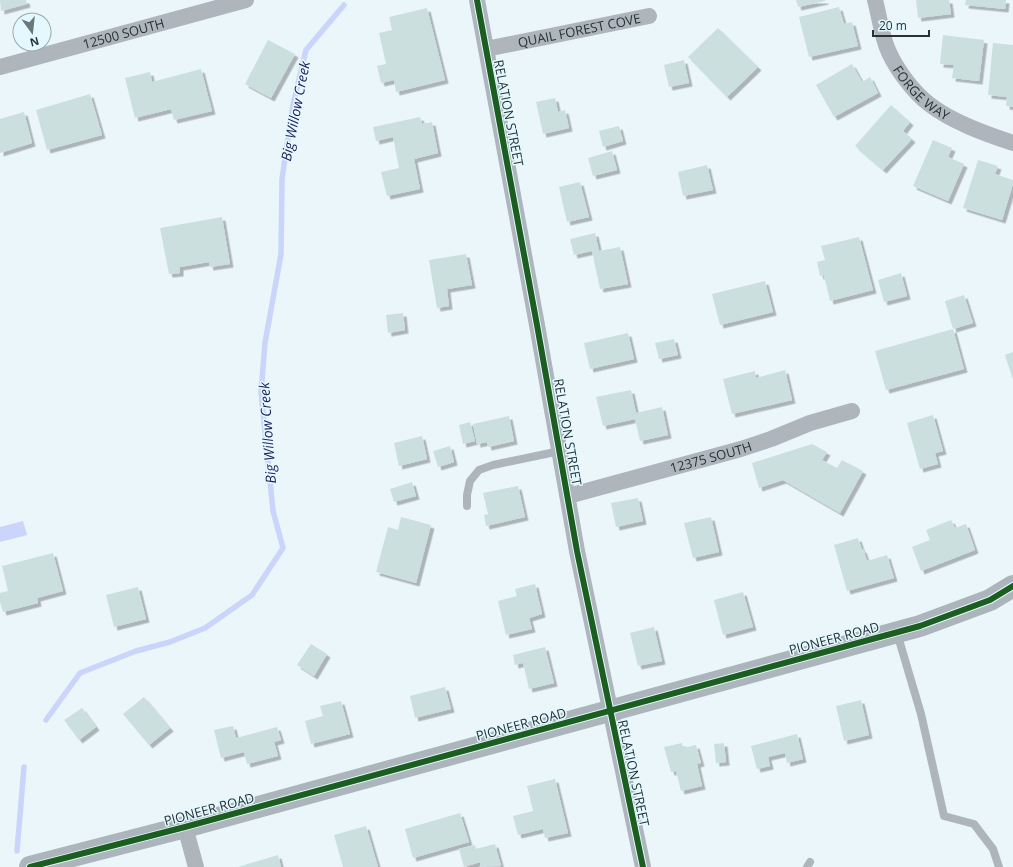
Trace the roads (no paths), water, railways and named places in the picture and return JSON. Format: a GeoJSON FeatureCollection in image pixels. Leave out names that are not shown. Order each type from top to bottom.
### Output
{"type":"FeatureCollection","features":[{"type":"Feature","properties":{"kind":"street","name":"12500 SOUTH"},"geometry":{"type":"LineString","coordinates":[[0,66],[246,0]]}},
{"type":"Feature","properties":{"kind":"street","name":"RELATION STREET"},"geometry":{"type":"LineString","coordinates":[[478,0],[577,551],[643,867]]}},
{"type":"Feature","properties":{"kind":"street","name":"FORGE WAY"},"geometry":{"type":"LineString","coordinates":[[875,0],[886,46],[898,68],[917,93],[929,104],[960,122],[991,136],[1013,143]]}},
{"type":"Feature","properties":{"kind":"street","name":"QUAIL FOREST COVE"},"geometry":{"type":"LineString","coordinates":[[486,49],[650,16]]}},
{"type":"Feature","properties":{"kind":"street","name":"12375 SOUTH"},"geometry":{"type":"LineString","coordinates":[[568,496],[741,449],[771,439],[810,423],[852,411]]}},
{"type":"Feature","properties":{"kind":"street","name":"PIONEER ROAD"},"geometry":{"type":"LineString","coordinates":[[30,867],[920,626],[990,600],[1013,586]]}},
{"type":"Feature","properties":{"kind":"street"},"geometry":{"type":"LineString","coordinates":[[185,826],[196,867]]}},
{"type":"Feature","properties":{"kind":"lane"},"geometry":{"type":"LineString","coordinates":[[467,506],[467,495],[470,482],[479,470],[493,465],[560,451]]}},
{"type":"Feature","properties":{"kind":"lane"},"geometry":{"type":"LineString","coordinates":[[897,632],[920,714],[944,816],[974,824],[993,849],[999,867]]}},
{"type":"Feature","properties":{"kind":"water"},"geometry":{"type":"Polygon","coordinates":[[[23,521],[27,535],[0,542],[0,527],[23,521]]]}},
{"type":"Feature","properties":{"kind":"waterway","name":"Big Willow Creek"},"geometry":{"type":"LineString","coordinates":[[46,720],[80,673],[136,651],[170,642],[205,628],[252,595],[283,548],[273,511],[261,392],[265,343],[281,254],[282,179],[293,105],[306,50],[344,5]]}},
{"type":"Feature","properties":{"kind":"waterway","name":"Big Willow Creek"},"geometry":{"type":"LineString","coordinates":[[17,851],[24,767]]}}]}
